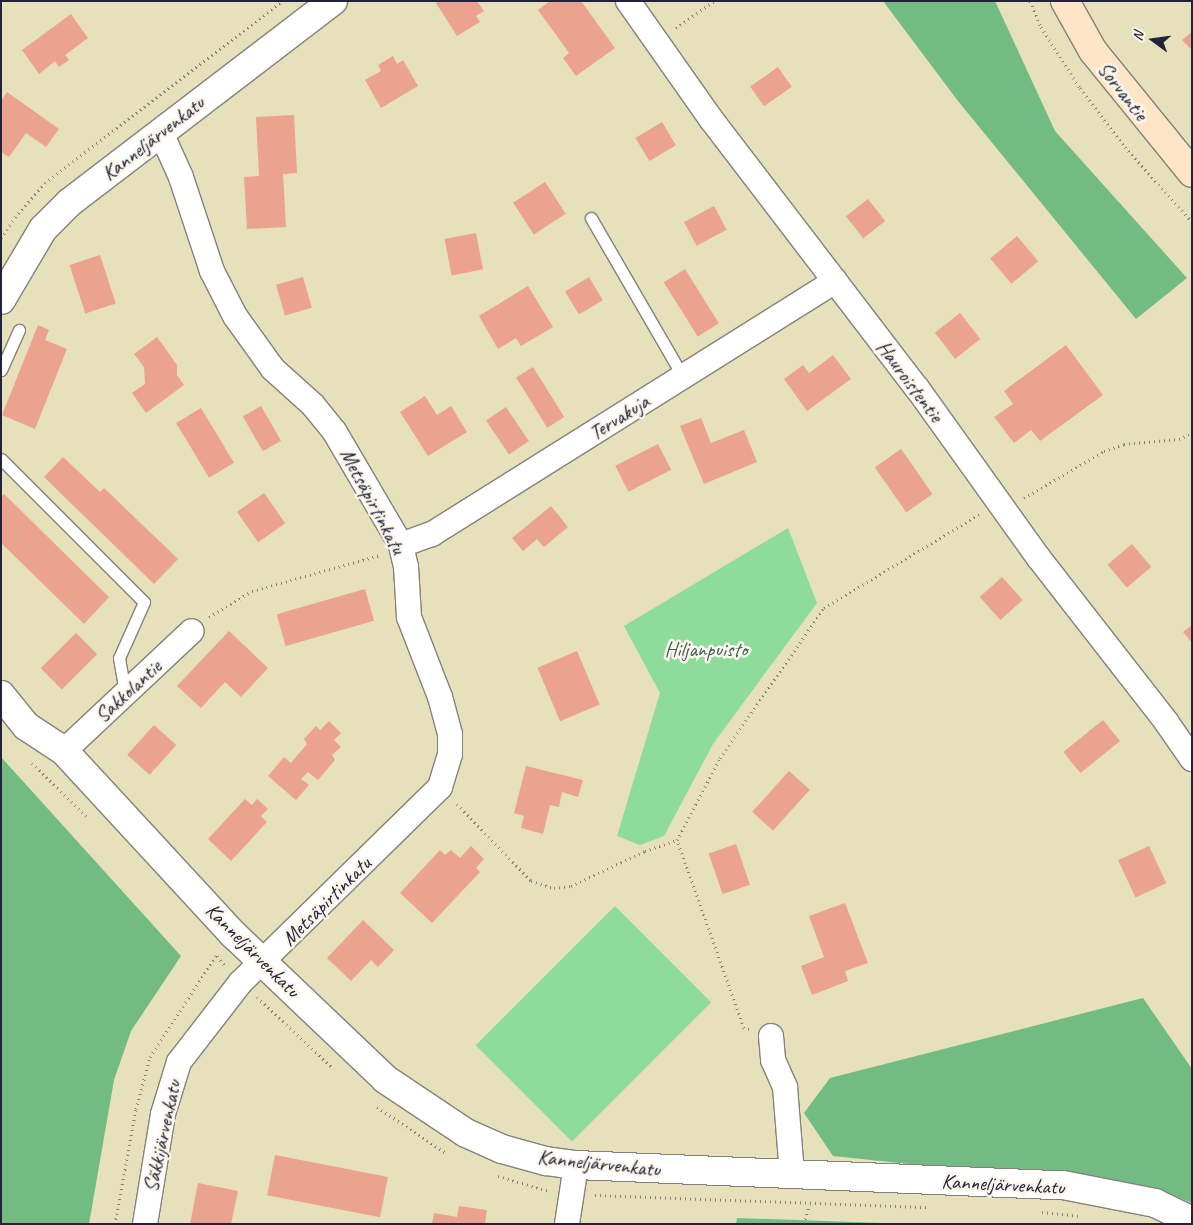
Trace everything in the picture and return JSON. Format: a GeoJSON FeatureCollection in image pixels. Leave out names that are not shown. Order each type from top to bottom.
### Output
{"type":"FeatureCollection","features":[{"type":"Feature","properties":{"kind":"main road","name":"Sorvantie"},"geometry":{"type":"LineString","coordinates":[[1065,1],[1099,59],[1192,173]]}},
{"type":"Feature","properties":{"kind":"street","name":"Kanneljärvenkatu"},"geometry":{"type":"LineString","coordinates":[[1,300],[42,229],[70,202],[333,1]]}},
{"type":"Feature","properties":{"kind":"street","name":"Hauroistentie"},"geometry":{"type":"LineString","coordinates":[[628,1],[711,119],[1192,759]]}},
{"type":"Feature","properties":{"kind":"street","name":"Metsäpirtinkatu"},"geometry":{"type":"LineString","coordinates":[[161,133],[181,177],[212,271],[235,316],[273,369],[313,405],[334,431],[401,545],[406,567],[409,617],[440,697],[450,734],[450,754],[440,787],[265,961]]}},
{"type":"Feature","properties":{"kind":"street","name":"Tervakuja"},"geometry":{"type":"LineString","coordinates":[[401,545],[432,534],[835,282]]}},
{"type":"Feature","properties":{"kind":"street","name":"Sakkolantie"},"geometry":{"type":"LineString","coordinates":[[64,751],[192,631]]}},
{"type":"Feature","properties":{"kind":"street","name":"Kanneljärvenkatu"},"geometry":{"type":"LineString","coordinates":[[1,695],[26,726],[64,751],[234,934],[265,961],[385,1080],[442,1120],[502,1149],[546,1161],[576,1165],[1063,1185],[1155,1203],[1192,1221]]}},
{"type":"Feature","properties":{"kind":"street","name":"Säkkijärvenkatu"},"geometry":{"type":"LineString","coordinates":[[145,1224],[163,1114],[179,1062],[240,983],[265,961]]}},
{"type":"Feature","properties":{"kind":"street"},"geometry":{"type":"LineString","coordinates":[[772,1036],[773,1060],[785,1087],[792,1174]]}},
{"type":"Feature","properties":{"kind":"street"},"geometry":{"type":"LineString","coordinates":[[567,1224],[576,1165]]}},
{"type":"Feature","properties":{"kind":"lane"},"geometry":{"type":"LineString","coordinates":[[591,218],[683,377]]}},
{"type":"Feature","properties":{"kind":"lane"},"geometry":{"type":"LineString","coordinates":[[1,370],[20,330]]}},
{"type":"Feature","properties":{"kind":"lane"},"geometry":{"type":"LineString","coordinates":[[1,459],[144,602],[119,658],[125,693]]}},
{"type":"Feature","properties":{"kind":"path"},"geometry":{"type":"LineString","coordinates":[[1,238],[15,216],[45,183],[282,1]]}},
{"type":"Feature","properties":{"kind":"path"},"geometry":{"type":"LineString","coordinates":[[658,42],[714,1]]}},
{"type":"Feature","properties":{"kind":"path"},"geometry":{"type":"LineString","coordinates":[[1030,1],[1042,27],[1080,88],[1124,147],[1192,222]]}},
{"type":"Feature","properties":{"kind":"path"},"geometry":{"type":"LineString","coordinates":[[440,787],[531,881],[539,886],[571,886],[638,854],[677,840],[720,758],[824,608],[1002,506],[1104,451],[1124,444],[1179,439],[1192,433]]}},
{"type":"Feature","properties":{"kind":"path"},"geometry":{"type":"LineString","coordinates":[[192,631],[229,603],[252,591],[340,568],[401,545]]}},
{"type":"Feature","properties":{"kind":"path"},"geometry":{"type":"LineString","coordinates":[[25,755],[92,822]]}},
{"type":"Feature","properties":{"kind":"path"},"geometry":{"type":"LineString","coordinates":[[677,840],[744,1028],[772,1036]]}},
{"type":"Feature","properties":{"kind":"path"},"geometry":{"type":"LineString","coordinates":[[210,949],[240,983],[336,1070]]}},
{"type":"Feature","properties":{"kind":"path"},"geometry":{"type":"LineString","coordinates":[[371,1102],[426,1142],[450,1155]]}},
{"type":"Feature","properties":{"kind":"path"},"geometry":{"type":"LineString","coordinates":[[489,1173],[534,1188],[571,1194],[809,1205],[940,1207]]}},
{"type":"Feature","properties":{"kind":"path"},"geometry":{"type":"LineString","coordinates":[[804,1224],[809,1205]]}},
{"type":"Feature","properties":{"kind":"path"},"geometry":{"type":"LineString","coordinates":[[1036,1211],[1083,1217]]}},
{"type":"Feature","properties":{"kind":"green space"},"geometry":{"type":"Polygon","coordinates":[[[883,1],[995,1],[1055,131],[1187,278],[1136,319],[958,101],[883,1]]]}},
{"type":"Feature","properties":{"kind":"green space","name":"Hiljanpuisto"},"geometry":{"type":"Polygon","coordinates":[[[788,528],[817,603],[713,744],[664,836],[640,845],[617,836],[660,693],[624,626],[788,528]]]}},
{"type":"Feature","properties":{"kind":"green space"},"geometry":{"type":"Polygon","coordinates":[[[1,757],[181,956],[131,1031],[114,1080],[89,1224],[1,1224],[1,757]]]}},
{"type":"Feature","properties":{"kind":"green space"},"geometry":{"type":"Polygon","coordinates":[[[615,906],[711,1002],[572,1141],[476,1045],[615,906]]]}},
{"type":"Feature","properties":{"kind":"green space"},"geometry":{"type":"Polygon","coordinates":[[[1143,998],[1192,1069],[1192,1203],[1163,1191],[833,1156],[804,1113],[830,1078],[1143,998]]]}},
{"type":"Feature","properties":{"kind":"green space"},"geometry":{"type":"Polygon","coordinates":[[[737,1218],[909,1224],[736,1224],[737,1218]]]}},
{"type":"Feature","properties":{"kind":"building"},"geometry":{"type":"Polygon","coordinates":[[[439,1],[477,1],[484,11],[476,16],[480,22],[457,36],[436,3],[439,1]]]}},
{"type":"Feature","properties":{"kind":"building"},"geometry":{"type":"Polygon","coordinates":[[[550,1],[581,1],[615,48],[576,76],[563,58],[569,53],[538,10],[550,1]]]}},
{"type":"Feature","properties":{"kind":"building"},"geometry":{"type":"Polygon","coordinates":[[[71,14],[88,38],[65,55],[69,60],[59,67],[55,61],[39,74],[22,50],[71,14]]]}},
{"type":"Feature","properties":{"kind":"building"},"geometry":{"type":"Polygon","coordinates":[[[1192,32],[1192,50],[1182,40],[1192,32]]]}},
{"type":"Feature","properties":{"kind":"building"},"geometry":{"type":"Polygon","coordinates":[[[393,56],[397,64],[403,60],[418,86],[381,108],[365,80],[381,71],[378,65],[393,56]]]}},
{"type":"Feature","properties":{"kind":"building"},"geometry":{"type":"Polygon","coordinates":[[[778,67],[792,87],[764,106],[750,87],[778,67]]]}},
{"type":"Feature","properties":{"kind":"building"},"geometry":{"type":"Polygon","coordinates":[[[7,92],[59,129],[46,147],[26,133],[9,157],[1,152],[1,101],[7,92]]]}},
{"type":"Feature","properties":{"kind":"building"},"geometry":{"type":"Polygon","coordinates":[[[294,115],[297,173],[283,174],[286,227],[247,229],[244,177],[259,176],[256,117],[294,115]]]}},
{"type":"Feature","properties":{"kind":"building"},"geometry":{"type":"Polygon","coordinates":[[[662,122],[676,145],[649,161],[635,138],[662,122]]]}},
{"type":"Feature","properties":{"kind":"building"},"geometry":{"type":"Polygon","coordinates":[[[545,182],[566,214],[534,235],[513,203],[545,182]]]}},
{"type":"Feature","properties":{"kind":"building"},"geometry":{"type":"Polygon","coordinates":[[[868,199],[885,221],[863,238],[846,216],[868,199]]]}},
{"type":"Feature","properties":{"kind":"building"},"geometry":{"type":"Polygon","coordinates":[[[714,206],[727,230],[697,246],[684,222],[714,206]]]}},
{"type":"Feature","properties":{"kind":"building"},"geometry":{"type":"Polygon","coordinates":[[[476,233],[483,269],[452,275],[445,239],[476,233]]]}},
{"type":"Feature","properties":{"kind":"building"},"geometry":{"type":"Polygon","coordinates":[[[1017,236],[1038,261],[1011,284],[990,258],[1017,236]]]}},
{"type":"Feature","properties":{"kind":"building"},"geometry":{"type":"Polygon","coordinates":[[[100,255],[116,304],[85,313],[70,265],[100,255]]]}},
{"type":"Feature","properties":{"kind":"building"},"geometry":{"type":"Polygon","coordinates":[[[685,269],[719,323],[698,337],[664,282],[685,269]]]}},
{"type":"Feature","properties":{"kind":"building"},"geometry":{"type":"Polygon","coordinates":[[[303,277],[312,308],[285,315],[276,285],[303,277]]]}},
{"type":"Feature","properties":{"kind":"building"},"geometry":{"type":"Polygon","coordinates":[[[589,277],[603,300],[579,315],[565,291],[589,277]]]}},
{"type":"Feature","properties":{"kind":"building"},"geometry":{"type":"Polygon","coordinates":[[[528,286],[553,327],[521,346],[516,338],[498,349],[479,316],[528,286]]]}},
{"type":"Feature","properties":{"kind":"building"},"geometry":{"type":"Polygon","coordinates":[[[960,313],[980,339],[955,359],[935,333],[960,313]]]}},
{"type":"Feature","properties":{"kind":"building"},"geometry":{"type":"Polygon","coordinates":[[[38,325],[49,330],[45,340],[67,349],[35,429],[2,415],[38,325]]]}},
{"type":"Feature","properties":{"kind":"building"},"geometry":{"type":"Polygon","coordinates":[[[157,337],[177,365],[177,375],[184,385],[146,413],[132,393],[145,384],[144,367],[134,354],[157,337]]]}},
{"type":"Feature","properties":{"kind":"building"},"geometry":{"type":"Polygon","coordinates":[[[1066,345],[1103,395],[1040,441],[1031,430],[1014,443],[994,417],[1013,404],[1004,391],[1066,345]]]}},
{"type":"Feature","properties":{"kind":"building"},"geometry":{"type":"Polygon","coordinates":[[[833,355],[851,379],[807,411],[784,379],[803,365],[809,373],[833,355]]]}},
{"type":"Feature","properties":{"kind":"building"},"geometry":{"type":"Polygon","coordinates":[[[533,367],[564,417],[547,428],[516,378],[533,367]]]}},
{"type":"Feature","properties":{"kind":"building"},"geometry":{"type":"Polygon","coordinates":[[[425,396],[437,415],[451,406],[467,432],[428,456],[400,412],[425,396]]]}},
{"type":"Feature","properties":{"kind":"building"},"geometry":{"type":"Polygon","coordinates":[[[261,406],[281,441],[263,451],[243,416],[261,406]]]}},
{"type":"Feature","properties":{"kind":"building"},"geometry":{"type":"Polygon","coordinates":[[[506,407],[529,441],[509,454],[486,420],[506,407]]]}},
{"type":"Feature","properties":{"kind":"building"},"geometry":{"type":"Polygon","coordinates":[[[201,408],[234,463],[209,478],[176,423],[201,408]]]}},
{"type":"Feature","properties":{"kind":"building"},"geometry":{"type":"Polygon","coordinates":[[[701,418],[711,443],[744,430],[757,462],[704,484],[680,426],[701,418]]]}},
{"type":"Feature","properties":{"kind":"building"},"geometry":{"type":"Polygon","coordinates":[[[658,444],[671,470],[628,492],[615,466],[658,444]]]}},
{"type":"Feature","properties":{"kind":"building"},"geometry":{"type":"Polygon","coordinates":[[[901,449],[933,494],[906,512],[875,467],[901,449]]]}},
{"type":"Feature","properties":{"kind":"building"},"geometry":{"type":"Polygon","coordinates":[[[63,457],[100,492],[104,488],[178,559],[154,584],[44,477],[63,457]]]}},
{"type":"Feature","properties":{"kind":"building"},"geometry":{"type":"Polygon","coordinates":[[[264,493],[285,523],[258,542],[237,512],[264,493]]]}},
{"type":"Feature","properties":{"kind":"building"},"geometry":{"type":"Polygon","coordinates":[[[4,494],[109,597],[84,624],[1,543],[1,497],[4,494]]]}},
{"type":"Feature","properties":{"kind":"building"},"geometry":{"type":"Polygon","coordinates":[[[551,506],[568,527],[544,547],[537,539],[523,551],[512,538],[551,506]]]}},
{"type":"Feature","properties":{"kind":"building"},"geometry":{"type":"Polygon","coordinates":[[[1132,544],[1151,567],[1127,588],[1107,565],[1132,544]]]}},
{"type":"Feature","properties":{"kind":"building"},"geometry":{"type":"Polygon","coordinates":[[[1002,577],[1023,600],[1000,620],[980,597],[1002,577]]]}},
{"type":"Feature","properties":{"kind":"building"},"geometry":{"type":"Polygon","coordinates":[[[365,589],[374,621],[286,646],[277,614],[365,589]]]}},
{"type":"Feature","properties":{"kind":"building"},"geometry":{"type":"Polygon","coordinates":[[[1192,625],[1192,643],[1183,632],[1192,625]]]}},
{"type":"Feature","properties":{"kind":"building"},"geometry":{"type":"Polygon","coordinates":[[[229,631],[268,668],[241,697],[225,682],[201,708],[177,686],[229,631]]]}},
{"type":"Feature","properties":{"kind":"building"},"geometry":{"type":"Polygon","coordinates":[[[76,633],[97,654],[62,690],[41,668],[76,633]]]}},
{"type":"Feature","properties":{"kind":"building"},"geometry":{"type":"Polygon","coordinates":[[[577,651],[600,704],[560,721],[537,668],[577,651]]]}},
{"type":"Feature","properties":{"kind":"building"},"geometry":{"type":"Polygon","coordinates":[[[1103,720],[1120,741],[1080,773],[1063,752],[1103,720]]]}},
{"type":"Feature","properties":{"kind":"building"},"geometry":{"type":"Polygon","coordinates":[[[329,721],[341,733],[334,740],[341,747],[332,755],[335,760],[318,780],[308,772],[301,779],[309,785],[296,800],[268,776],[284,757],[291,763],[307,744],[304,739],[316,726],[320,730],[329,721]]]}},
{"type":"Feature","properties":{"kind":"building"},"geometry":{"type":"Polygon","coordinates":[[[154,725],[176,745],[150,775],[127,755],[154,725]]]}},
{"type":"Feature","properties":{"kind":"building"},"geometry":{"type":"Polygon","coordinates":[[[526,766],[583,780],[578,797],[562,792],[559,807],[550,805],[543,834],[521,828],[524,816],[514,813],[526,766]]]}},
{"type":"Feature","properties":{"kind":"building"},"geometry":{"type":"Polygon","coordinates":[[[789,771],[810,790],[773,831],[752,812],[789,771]]]}},
{"type":"Feature","properties":{"kind":"building"},"geometry":{"type":"Polygon","coordinates":[[[245,799],[252,805],[257,799],[268,809],[261,816],[267,822],[231,861],[208,839],[245,799]]]}},
{"type":"Feature","properties":{"kind":"building"},"geometry":{"type":"Polygon","coordinates":[[[736,844],[750,885],[723,894],[709,853],[736,844]]]}},
{"type":"Feature","properties":{"kind":"building"},"geometry":{"type":"Polygon","coordinates":[[[471,846],[484,859],[476,868],[480,872],[432,923],[400,893],[440,850],[445,855],[451,850],[460,858],[471,846]]]}},
{"type":"Feature","properties":{"kind":"building"},"geometry":{"type":"Polygon","coordinates":[[[1149,846],[1166,883],[1136,898],[1118,860],[1149,846]]]}},
{"type":"Feature","properties":{"kind":"building"},"geometry":{"type":"Polygon","coordinates":[[[845,903],[868,963],[845,971],[848,981],[812,995],[801,966],[824,957],[809,916],[845,903]]]}},
{"type":"Feature","properties":{"kind":"building"},"geometry":{"type":"Polygon","coordinates":[[[363,920],[394,950],[378,967],[371,960],[351,981],[327,958],[363,920]]]}},
{"type":"Feature","properties":{"kind":"building"},"geometry":{"type":"Polygon","coordinates":[[[275,1155],[388,1177],[380,1217],[267,1195],[275,1155]]]}},
{"type":"Feature","properties":{"kind":"building"},"geometry":{"type":"Polygon","coordinates":[[[198,1183],[238,1191],[231,1224],[190,1224],[198,1183]]]}},
{"type":"Feature","properties":{"kind":"building"},"geometry":{"type":"Polygon","coordinates":[[[459,1206],[487,1210],[485,1224],[432,1224],[434,1213],[457,1217],[459,1206]]]}}]}
